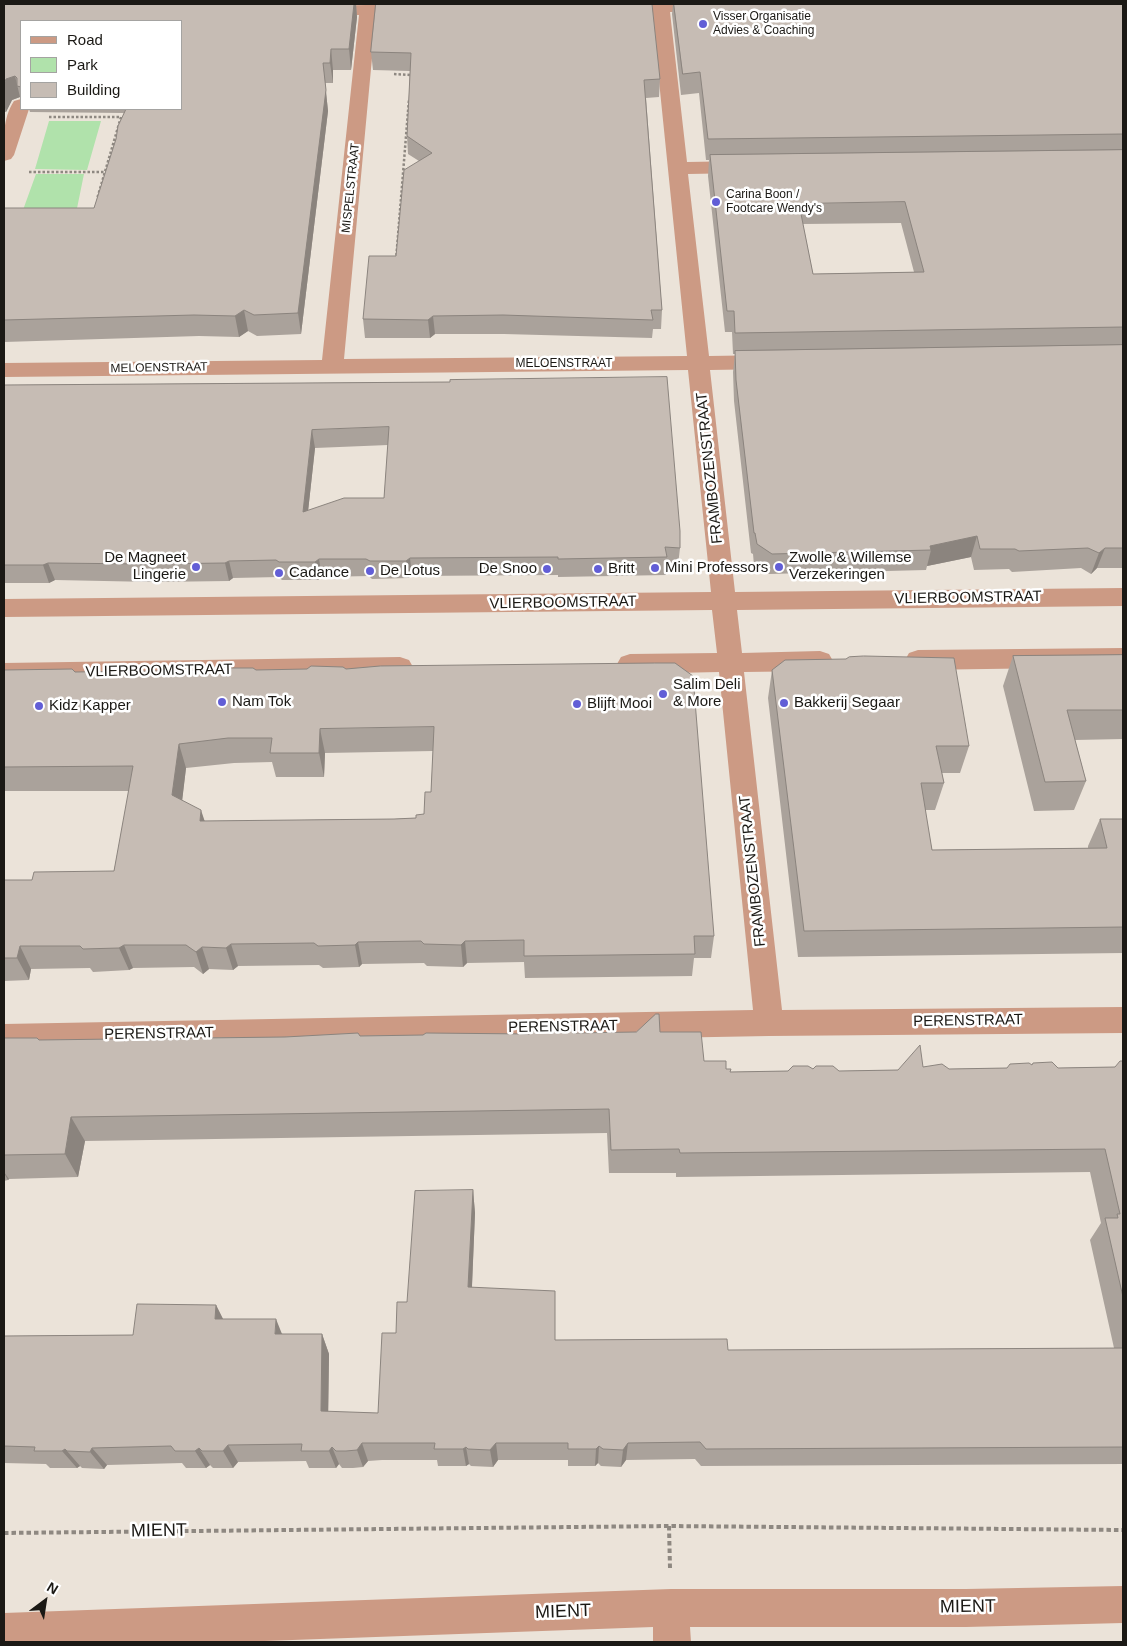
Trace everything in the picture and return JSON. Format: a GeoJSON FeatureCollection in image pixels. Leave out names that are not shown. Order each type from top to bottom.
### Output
{"type":"FeatureCollection","features":[{"type":"Feature","properties":{"kind":"street"},"geometry":{"type":"LineString","coordinates":[[595,7],[660,5],[730,6]]}},
{"type":"Feature","properties":{"kind":"street","name":"FRAMBOZENSTRAAT"},"geometry":{"type":"LineString","coordinates":[[660,5],[679,168],[769,1023]]}},
{"type":"Feature","properties":{"kind":"street"},"geometry":{"type":"LineString","coordinates":[[302,11],[431,9]]}},
{"type":"Feature","properties":{"kind":"street","name":"MISPELSTRAAT"},"geometry":{"type":"LineString","coordinates":[[332,366],[341,293],[368,10]]}},
{"type":"Feature","properties":{"kind":"street"},"geometry":{"type":"LineString","coordinates":[[4,156],[19,111]]}},
{"type":"Feature","properties":{"kind":"street"},"geometry":{"type":"LineString","coordinates":[[679,168],[768,167]]}},
{"type":"Feature","properties":{"kind":"street","name":"MELOENSTRAAT"},"geometry":{"type":"LineString","coordinates":[[4,370],[789,361]]}},
{"type":"Feature","properties":{"kind":"street","name":"VLIERBOOMSTRAAT"},"geometry":{"type":"LineString","coordinates":[[4,608],[1123,597]]}},
{"type":"Feature","properties":{"kind":"street"},"geometry":{"type":"LineString","coordinates":[[894,660],[1123,657]]}},
{"type":"Feature","properties":{"kind":"street"},"geometry":{"type":"LineString","coordinates":[[612,664],[847,661]]}},
{"type":"Feature","properties":{"kind":"street","name":"VLIERBOOMSTRAAT"},"geometry":{"type":"LineString","coordinates":[[4,673],[423,667]]}},
{"type":"Feature","properties":{"kind":"street","name":"PERENSTRAAT"},"geometry":{"type":"LineString","coordinates":[[4,1037],[769,1023],[1123,1020]]}},
{"type":"Feature","properties":{"kind":"street","name":"MIENT"},"geometry":{"type":"LineString","coordinates":[[4,1632],[672,1625],[966,1608],[1123,1604]]}},
{"type":"Feature","properties":{"kind":"path"},"geometry":{"type":"LineString","coordinates":[[362,74],[411,74],[410,83]]}},
{"type":"Feature","properties":{"kind":"path"},"geometry":{"type":"LineString","coordinates":[[395,269],[409,93]]}},
{"type":"Feature","properties":{"kind":"path"},"geometry":{"type":"LineString","coordinates":[[19,111],[121,117],[94,207]]}},
{"type":"Feature","properties":{"kind":"path"},"geometry":{"type":"LineString","coordinates":[[22,172],[105,172]]}},
{"type":"Feature","properties":{"kind":"path","name":"MIENT"},"geometry":{"type":"LineString","coordinates":[[4,1533],[650,1526],[1123,1530]]}},
{"type":"Feature","properties":{"kind":"green space"},"geometry":{"type":"Polygon","coordinates":[[[49,121],[101,121],[87,170],[35,169],[49,121]]]}},
{"type":"Feature","properties":{"kind":"green space"},"geometry":{"type":"Polygon","coordinates":[[[36,174],[84,174],[74,223],[19,221],[36,174]]]}},
{"type":"Feature","properties":{"kind":"building"},"geometry":{"type":"Polygon","coordinates":[[[4,4],[354,4],[349,49],[331,49],[330,63],[323,63],[326,90],[298,313],[254,315],[244,310],[235,316],[194,315],[4,320],[4,208],[94,208],[116,139],[118,126],[126,110],[182,110],[182,20],[20,20],[20,87],[17,86],[17,78],[15,76],[6,79],[4,85],[4,4]]]}},
{"type":"Feature","properties":{"kind":"building"},"geometry":{"type":"Polygon","coordinates":[[[376,4],[652,4],[660,79],[644,80],[662,310],[651,310],[653,320],[503,315],[433,316],[428,320],[363,319],[369,256],[396,256],[404,170],[432,153],[407,136],[411,53],[371,52],[376,4]]]}},
{"type":"Feature","properties":{"kind":"building"},"geometry":{"type":"Polygon","coordinates":[[[674,4],[1123,4],[1123,134],[708,139],[700,72],[683,74],[674,4]]]}},
{"type":"Feature","properties":{"kind":"building"},"geometry":{"type":"Polygon","coordinates":[[[1123,150],[1123,327],[735,333],[734,311],[727,311],[710,155],[1123,150]],[[905,202],[799,204],[813,274],[924,272],[905,202]]]}},
{"type":"Feature","properties":{"kind":"building"},"geometry":{"type":"Polygon","coordinates":[[[1123,345],[1123,548],[1105,548],[1099,553],[1088,548],[1019,551],[1015,549],[980,549],[977,536],[930,546],[931,550],[772,554],[757,544],[754,533],[736,380],[735,351],[1123,345]]]}},
{"type":"Feature","properties":{"kind":"building"},"geometry":{"type":"Polygon","coordinates":[[[667,377],[680,548],[665,547],[667,557],[558,559],[558,557],[410,558],[406,561],[319,559],[315,562],[279,562],[276,560],[229,561],[225,563],[48,563],[43,565],[4,565],[4,385],[450,382],[450,380],[667,377]],[[389,427],[312,430],[303,512],[344,498],[384,498],[389,427]]]}},
{"type":"Feature","properties":{"kind":"building"},"geometry":{"type":"Polygon","coordinates":[[[1123,655],[1123,710],[1067,710],[1086,781],[1045,782],[1013,656],[1123,655]]]}},
{"type":"Feature","properties":{"kind":"building"},"geometry":{"type":"Polygon","coordinates":[[[864,656],[954,658],[969,746],[936,746],[944,783],[921,783],[932,850],[1107,848],[1100,819],[1123,819],[1123,927],[804,931],[772,670],[785,660],[846,659],[864,656]]]}},
{"type":"Feature","properties":{"kind":"building"},"geometry":{"type":"Polygon","coordinates":[[[675,663],[693,676],[714,936],[694,936],[695,954],[524,956],[524,940],[465,941],[461,945],[424,944],[421,941],[358,942],[355,945],[318,946],[314,943],[231,944],[226,948],[202,947],[196,952],[186,945],[124,945],[119,948],[83,949],[80,946],[20,946],[17,958],[4,958],[4,880],[32,880],[34,872],[114,871],[133,766],[4,767],[4,670],[72,669],[75,672],[217,670],[220,668],[253,668],[256,670],[307,669],[311,666],[343,667],[346,669],[380,666],[675,663]],[[434,727],[320,729],[319,753],[270,753],[272,738],[228,738],[179,744],[172,795],[201,810],[200,821],[394,819],[416,818],[416,815],[424,814],[425,792],[431,792],[434,727]]]}},
{"type":"Feature","properties":{"kind":"building"},"geometry":{"type":"Polygon","coordinates":[[[656,1014],[659,1014],[660,1032],[701,1032],[704,1061],[726,1061],[726,1069],[731,1069],[730,1072],[788,1071],[793,1066],[808,1066],[813,1069],[816,1066],[833,1066],[839,1071],[898,1070],[920,1045],[923,1067],[942,1064],[949,1069],[1007,1068],[1010,1064],[1029,1063],[1032,1065],[1033,1063],[1052,1062],[1058,1068],[1115,1067],[1120,1061],[1123,1061],[1123,1297],[1105,1218],[1118,1218],[1117,1214],[1120,1214],[1105,1149],[680,1153],[679,1149],[611,1150],[609,1109],[71,1117],[65,1154],[4,1155],[4,1038],[37,1038],[39,1040],[285,1037],[358,1033],[360,1036],[423,1035],[426,1033],[530,1034],[533,1031],[571,1030],[574,1033],[636,1032],[656,1014]]]}},
{"type":"Feature","properties":{"kind":"building"},"geometry":{"type":"Polygon","coordinates":[[[473,1190],[468,1287],[555,1291],[555,1340],[727,1339],[728,1350],[1123,1348],[1123,1447],[706,1449],[700,1442],[628,1443],[623,1450],[603,1449],[599,1446],[596,1449],[568,1449],[568,1443],[496,1443],[490,1450],[468,1449],[466,1447],[463,1449],[434,1449],[435,1443],[362,1443],[357,1450],[346,1451],[336,1451],[332,1447],[329,1451],[301,1451],[302,1444],[228,1445],[223,1451],[202,1451],[199,1448],[195,1451],[175,1451],[171,1446],[92,1448],[90,1452],[67,1451],[65,1449],[62,1451],[34,1451],[35,1447],[4,1446],[4,1336],[133,1335],[137,1304],[216,1305],[215,1319],[276,1319],[275,1334],[322,1334],[321,1411],[378,1413],[382,1333],[396,1333],[397,1302],[407,1302],[415,1191],[473,1190]]]}},
{"type":"Feature","properties":{"kind":"place","name":"Visser Organisatie Advies & Coaching"},"geometry":{"type":"Point","coordinates":[703,24]}},
{"type":"Feature","properties":{"kind":"place","name":"Carina Boon / Footcare Wendy's"},"geometry":{"type":"Point","coordinates":[716,202]}},
{"type":"Feature","properties":{"kind":"place","name":"De Magneet Lingerie"},"geometry":{"type":"Point","coordinates":[196,567]}},
{"type":"Feature","properties":{"kind":"place","name":"Zwolle & Willemse Verzekeringen"},"geometry":{"type":"Point","coordinates":[779,567]}},
{"type":"Feature","properties":{"kind":"place","name":"Mini Professors"},"geometry":{"type":"Point","coordinates":[655,568]}},
{"type":"Feature","properties":{"kind":"place","name":"De Snoo"},"geometry":{"type":"Point","coordinates":[547,569]}},
{"type":"Feature","properties":{"kind":"place","name":"Britt"},"geometry":{"type":"Point","coordinates":[598,569]}},
{"type":"Feature","properties":{"kind":"place","name":"De Lotus"},"geometry":{"type":"Point","coordinates":[370,571]}},
{"type":"Feature","properties":{"kind":"place","name":"Cadance"},"geometry":{"type":"Point","coordinates":[279,573]}},
{"type":"Feature","properties":{"kind":"place","name":"Salim Deli & More"},"geometry":{"type":"Point","coordinates":[663,694]}},
{"type":"Feature","properties":{"kind":"place","name":"Nam Tok"},"geometry":{"type":"Point","coordinates":[222,702]}},
{"type":"Feature","properties":{"kind":"place","name":"Bakkerij Segaar"},"geometry":{"type":"Point","coordinates":[784,703]}},
{"type":"Feature","properties":{"kind":"place","name":"Blijft Mooi"},"geometry":{"type":"Point","coordinates":[577,704]}},
{"type":"Feature","properties":{"kind":"place","name":"Kidz Kapper"},"geometry":{"type":"Point","coordinates":[39,706]}}]}
